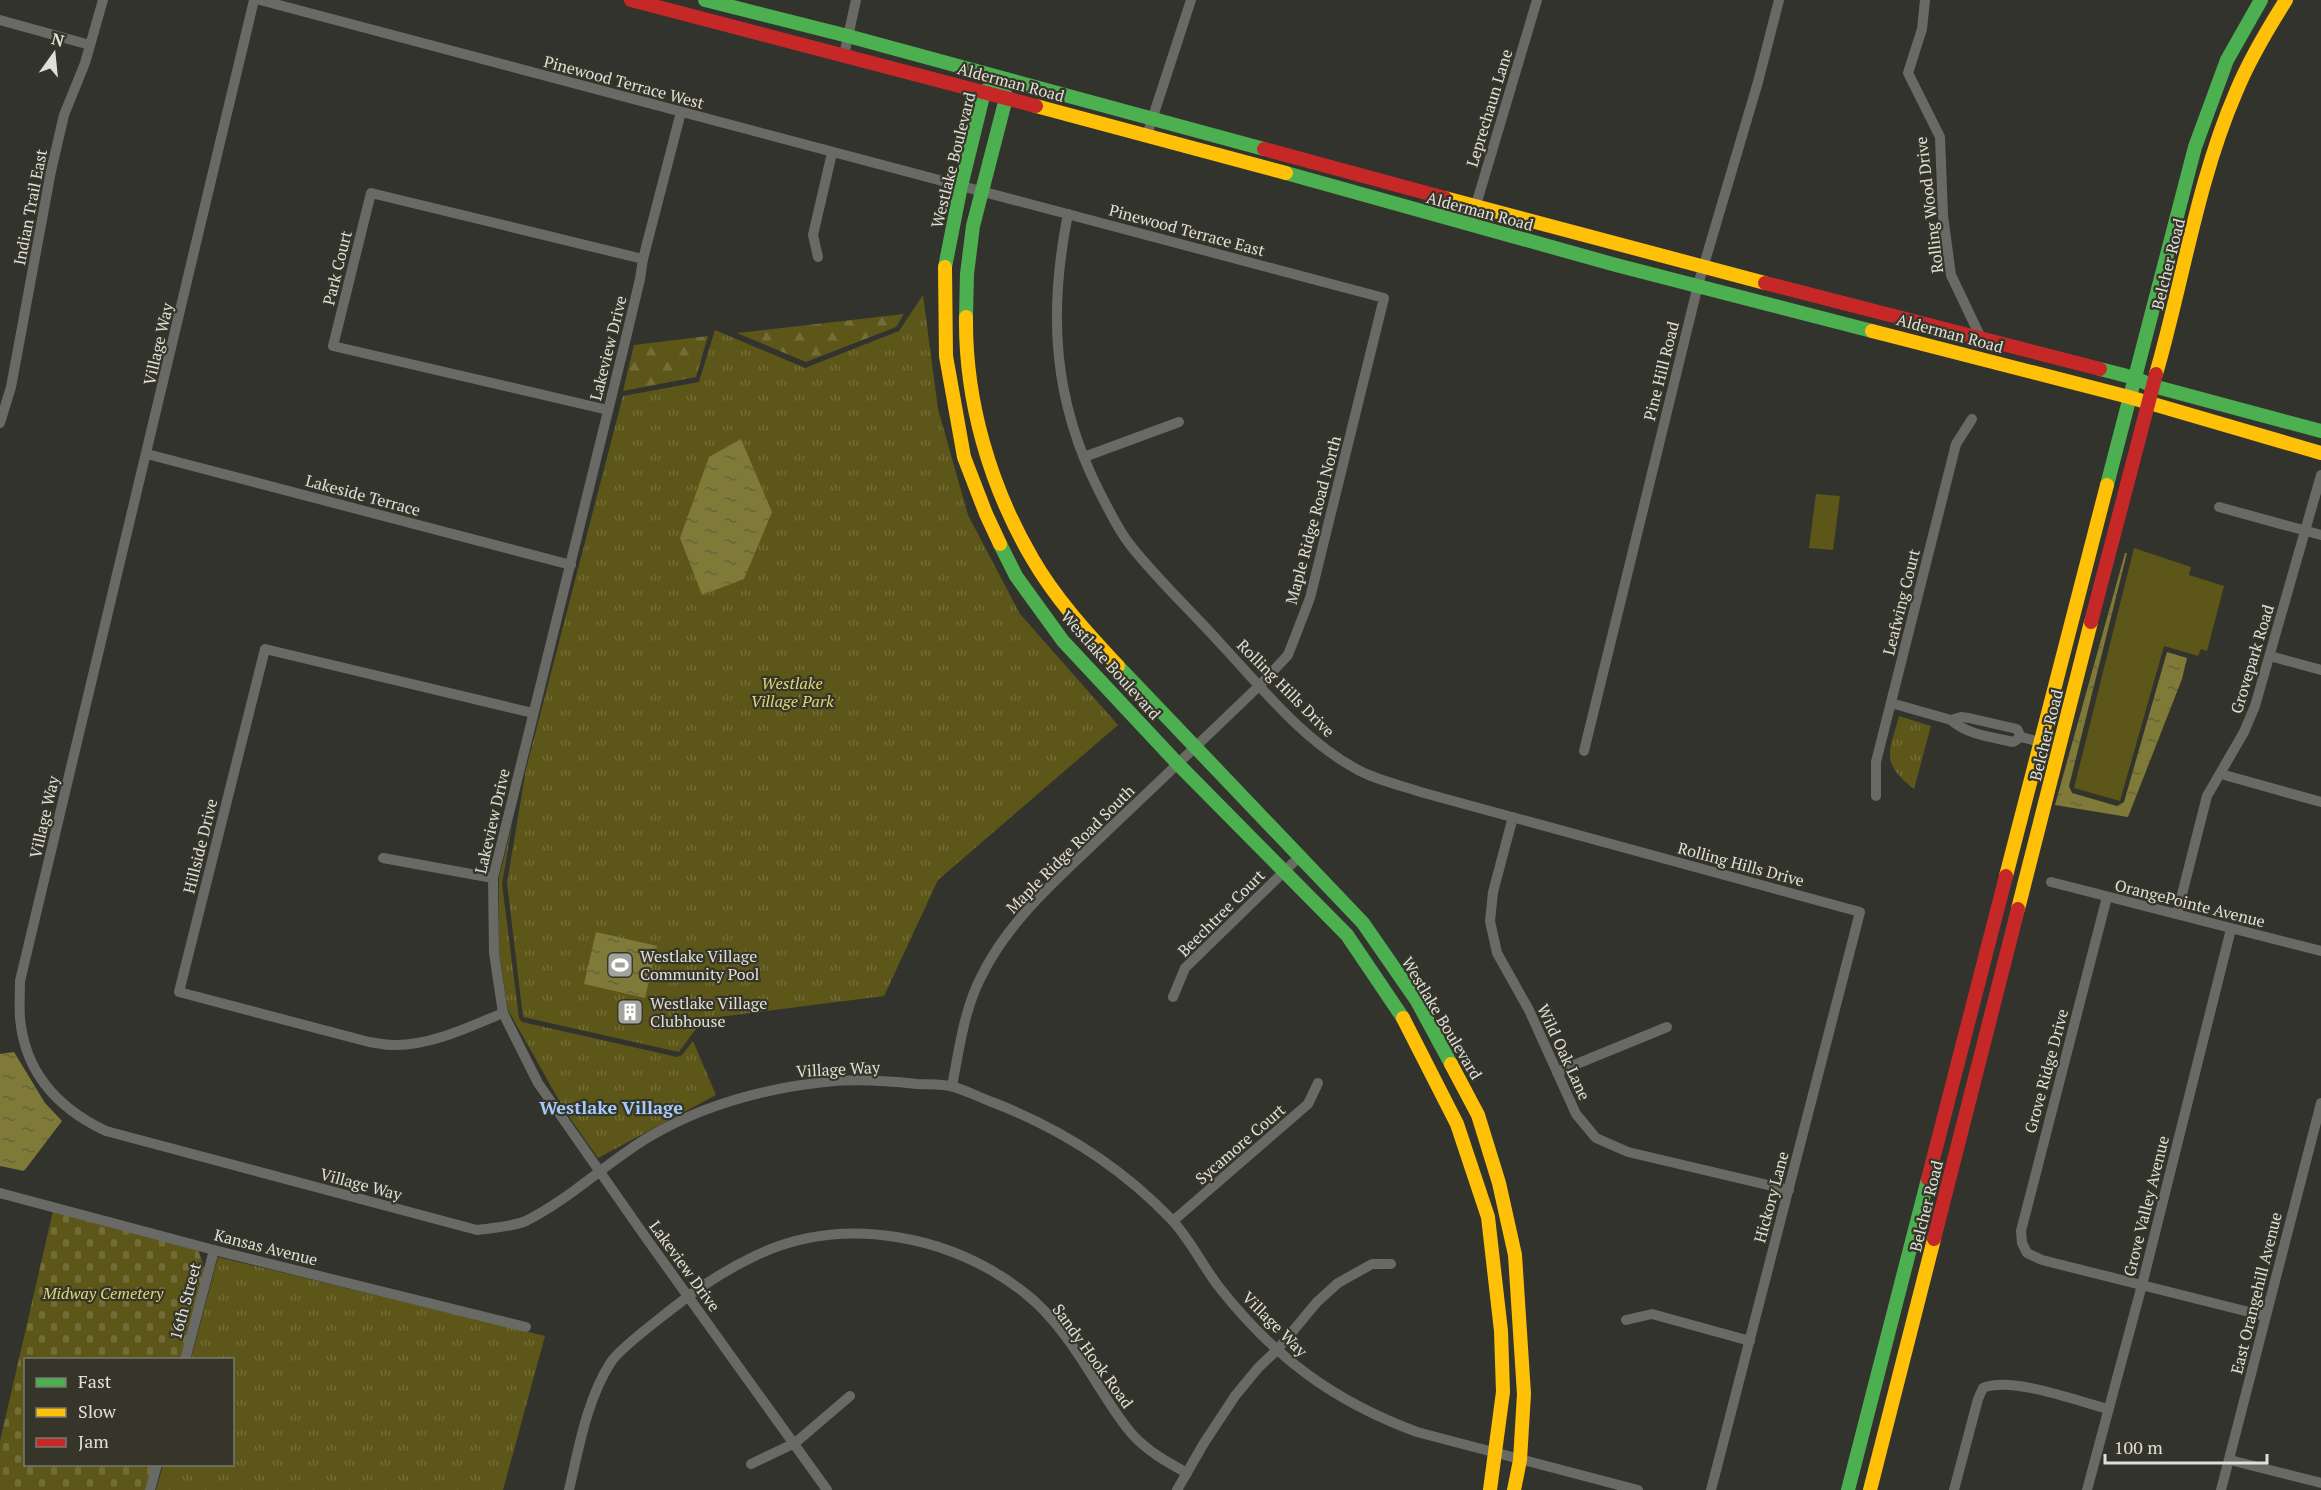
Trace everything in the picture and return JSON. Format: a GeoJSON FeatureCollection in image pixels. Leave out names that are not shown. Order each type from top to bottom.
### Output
{"type":"FeatureCollection","features":[{"type":"Feature","properties":{"kind":"main road","name":"Alderman Road"},"geometry":{"type":"LineString","coordinates":[[631,0],[1147,135],[1470,225],[2129,397],[2321,453]]}},
{"type":"Feature","properties":{"kind":"main road","name":"Alderman Road"},"geometry":{"type":"LineString","coordinates":[[705,0],[848,36],[1002,80],[1704,268],[2135,378],[2152,386],[2321,431]]}},
{"type":"Feature","properties":{"kind":"main road","name":"Belcher Road"},"geometry":{"type":"LineString","coordinates":[[1848,1490],[2198,131],[2229,54],[2261,0]]}},
{"type":"Feature","properties":{"kind":"main road","name":"Belcher Road"},"geometry":{"type":"LineString","coordinates":[[1870,1490],[2147,404],[2223,122],[2259,44],[2286,0]]}},
{"type":"Feature","properties":{"kind":"main road","name":"Westlake Boulevard"},"geometry":{"type":"LineString","coordinates":[[1490,1490],[1503,1392],[1501,1331],[1488,1217],[1457,1124],[1404,1019],[1347,935],[1178,764],[1063,641],[1016,576],[986,514],[964,457],[946,356],[945,268],[961,186],[984,92],[1002,80],[1006,98],[973,226],[967,274],[966,352],[987,456],[1005,506],[1033,560],[1083,629],[1363,923],[1417,1001],[1478,1114],[1499,1183],[1515,1255],[1524,1394],[1520,1460],[1514,1490]]}},
{"type":"Feature","properties":{"kind":"main road"},"geometry":{"type":"LineString","coordinates":[[2040,741],[2061,746]]}},
{"type":"Feature","properties":{"kind":"street","name":"Indian Trail East"},"geometry":{"type":"LineString","coordinates":[[0,423],[10,387],[64,115],[90,45],[103,0]]}},
{"type":"Feature","properties":{"kind":"street","name":"Village Way"},"geometry":{"type":"LineString","coordinates":[[254,0],[21,981],[20,1019],[33,1065],[56,1098],[84,1121],[106,1131],[477,1230],[524,1222],[658,1132],[691,1116],[746,1096],[787,1087],[834,1081],[871,1080],[952,1086],[1046,1124],[1080,1144],[1119,1173],[1173,1221],[1216,1283],[1245,1319],[1304,1374],[1330,1391],[1386,1421],[1417,1432],[1496,1455],[1638,1490]]}},
{"type":"Feature","properties":{"kind":"street","name":"Pinewood Terrace West"},"geometry":{"type":"LineString","coordinates":[[260,0],[832,153],[982,190]]}},
{"type":"Feature","properties":{"kind":"street"},"geometry":{"type":"LineString","coordinates":[[844,55],[855,0]]}},
{"type":"Feature","properties":{"kind":"street"},"geometry":{"type":"LineString","coordinates":[[1147,135],[1191,0]]}},
{"type":"Feature","properties":{"kind":"street","name":"Leprechaun Lane"},"geometry":{"type":"LineString","coordinates":[[1470,225],[1537,0]]}},
{"type":"Feature","properties":{"kind":"street","name":"Pine Hill Road"},"geometry":{"type":"LineString","coordinates":[[1584,752],[1698,285],[1758,82],[1779,0]]}},
{"type":"Feature","properties":{"kind":"street","name":"Rolling Wood Drive"},"geometry":{"type":"LineString","coordinates":[[1925,0],[1922,29],[1908,73],[1940,137],[1943,216],[1951,275],[1981,338]]}},
{"type":"Feature","properties":{"kind":"street"},"geometry":{"type":"LineString","coordinates":[[0,20],[90,45]]}},
{"type":"Feature","properties":{"kind":"street","name":"Lakeview Drive"},"geometry":{"type":"LineString","coordinates":[[681,112],[643,259],[571,565],[493,878],[494,953],[503,1013],[538,1083],[827,1490]]}},
{"type":"Feature","properties":{"kind":"street"},"geometry":{"type":"LineString","coordinates":[[818,257],[813,235],[832,153]]}},
{"type":"Feature","properties":{"kind":"street","name":"Pinewood Terrace East"},"geometry":{"type":"LineString","coordinates":[[982,190],[1384,298]]}},
{"type":"Feature","properties":{"kind":"street","name":"Park Court"},"geometry":{"type":"LineString","coordinates":[[608,410],[333,346],[371,193],[643,259]]}},
{"type":"Feature","properties":{"kind":"street","name":"Rolling Hills Drive"},"geometry":{"type":"LineString","coordinates":[[1068,214],[1059,254],[1055,310],[1057,349],[1070,416],[1084,457],[1109,510],[1130,546],[1318,744],[1361,771],[1424,793],[1860,912]]}},
{"type":"Feature","properties":{"kind":"street","name":"Maple Ridge Road North"},"geometry":{"type":"LineString","coordinates":[[1195,748],[1288,655],[1310,598],[1384,298]]}},
{"type":"Feature","properties":{"kind":"street","name":"Leafwing Court"},"geometry":{"type":"LineString","coordinates":[[1876,796],[1876,762],[1956,444],[1972,419]]}},
{"type":"Feature","properties":{"kind":"street"},"geometry":{"type":"LineString","coordinates":[[1084,457],[1179,422]]}},
{"type":"Feature","properties":{"kind":"street","name":"Lakeside Terrace"},"geometry":{"type":"LineString","coordinates":[[147,454],[571,565]]}},
{"type":"Feature","properties":{"kind":"street","name":"Grovepark Road"},"geometry":{"type":"LineString","coordinates":[[2176,914],[2207,796],[2244,732],[2255,706],[2321,475]]}},
{"type":"Feature","properties":{"kind":"street"},"geometry":{"type":"LineString","coordinates":[[2219,507],[2321,535]]}},
{"type":"Feature","properties":{"kind":"street","name":"Hillside Drive"},"geometry":{"type":"LineString","coordinates":[[503,1013],[421,1042],[394,1045],[369,1042],[179,992],[265,649],[533,713]]}},
{"type":"Feature","properties":{"kind":"street"},"geometry":{"type":"LineString","coordinates":[[2270,656],[2321,670]]}},
{"type":"Feature","properties":{"kind":"street"},"geometry":{"type":"LineString","coordinates":[[1891,703],[1951,720],[1958,726],[1976,733],[2013,742],[2021,737],[2040,741]]}},
{"type":"Feature","properties":{"kind":"street"},"geometry":{"type":"LineString","coordinates":[[1951,720],[1961,717],[1980,720],[2017,729],[2021,737]]}},
{"type":"Feature","properties":{"kind":"street"},"geometry":{"type":"LineString","coordinates":[[1976,733],[1980,720]]}},
{"type":"Feature","properties":{"kind":"street","name":"Maple Ridge Road South"},"geometry":{"type":"LineString","coordinates":[[952,1086],[967,1018],[980,978],[1000,943],[1021,916],[1061,875],[1195,748]]}},
{"type":"Feature","properties":{"kind":"street"},"geometry":{"type":"LineString","coordinates":[[2221,774],[2321,802]]}},
{"type":"Feature","properties":{"kind":"street","name":"Wild Oak Lane"},"geometry":{"type":"LineString","coordinates":[[1513,817],[1493,892],[1490,921],[1497,953],[1528,1010],[1576,1114],[1596,1138],[1628,1152],[1789,1190]]}},
{"type":"Feature","properties":{"kind":"street","name":"Beechtree Court"},"geometry":{"type":"LineString","coordinates":[[1173,997],[1185,968],[1299,857]]}},
{"type":"Feature","properties":{"kind":"street"},"geometry":{"type":"LineString","coordinates":[[383,858],[493,878]]}},
{"type":"Feature","properties":{"kind":"street","name":"OrangePointe Avenue"},"geometry":{"type":"LineString","coordinates":[[2051,882],[2321,951]]}},
{"type":"Feature","properties":{"kind":"street","name":"Grove Ridge Drive"},"geometry":{"type":"LineString","coordinates":[[2107,897],[2021,1231],[2022,1243],[2027,1253],[2043,1260],[2142,1285]]}},
{"type":"Feature","properties":{"kind":"street","name":"Hickory Lane"},"geometry":{"type":"LineString","coordinates":[[1711,1490],[1860,912]]}},
{"type":"Feature","properties":{"kind":"street","name":"Grove Valley Avenue"},"geometry":{"type":"LineString","coordinates":[[2087,1490],[2142,1285],[2231,929]]}},
{"type":"Feature","properties":{"kind":"street"},"geometry":{"type":"LineString","coordinates":[[1557,1072],[1667,1027]]}},
{"type":"Feature","properties":{"kind":"street","name":"Sycamore Court"},"geometry":{"type":"LineString","coordinates":[[1173,1221],[1308,1104],[1318,1083]]}},
{"type":"Feature","properties":{"kind":"street","name":"East Orangehill Avenue"},"geometry":{"type":"LineString","coordinates":[[2222,1490],[2321,1103]]}},
{"type":"Feature","properties":{"kind":"street","name":"Kansas Avenue"},"geometry":{"type":"LineString","coordinates":[[0,1193],[214,1250],[526,1327]]}},
{"type":"Feature","properties":{"kind":"street","name":"Sandy Hook Road"},"geometry":{"type":"LineString","coordinates":[[569,1490],[594,1394],[612,1359],[688,1296],[757,1254],[821,1236],[866,1234],[908,1238],[962,1254],[992,1269],[1027,1294],[1062,1333],[1132,1435],[1155,1455],[1187,1473]]}},
{"type":"Feature","properties":{"kind":"street","name":"16th Street"},"geometry":{"type":"LineString","coordinates":[[185,1358],[214,1250]]}},
{"type":"Feature","properties":{"kind":"street"},"geometry":{"type":"LineString","coordinates":[[1177,1490],[1235,1396],[1317,1302],[1338,1283],[1372,1264],[1391,1264]]}},
{"type":"Feature","properties":{"kind":"street"},"geometry":{"type":"LineString","coordinates":[[2142,1285],[2265,1316]]}},
{"type":"Feature","properties":{"kind":"street"},"geometry":{"type":"LineString","coordinates":[[1626,1320],[1652,1314],[1750,1341]]}},
{"type":"Feature","properties":{"kind":"street"},"geometry":{"type":"LineString","coordinates":[[1954,1490],[1983,1388],[1993,1384],[2019,1386],[2108,1409]]}},
{"type":"Feature","properties":{"kind":"street"},"geometry":{"type":"LineString","coordinates":[[751,1464],[795,1443],[850,1396]]}},
{"type":"Feature","properties":{"kind":"street"},"geometry":{"type":"LineString","coordinates":[[2230,1460],[2321,1483]]}},
{"type":"Feature","properties":{"kind":"street"},"geometry":{"type":"LineString","coordinates":[[150,1490],[156,1466]]}},
{"type":"Feature","properties":{"kind":"green space","name":"Westlake Village Park"},"geometry":{"type":"Polygon","coordinates":[[[923,295],[938,409],[968,515],[1020,614],[1118,725],[938,880],[884,996],[703,1019],[679,1052],[523,1017],[507,883],[526,769],[623,396],[699,382],[715,330],[805,368],[899,331],[923,295]]]}},
{"type":"Feature","properties":{"kind":"green space"},"geometry":{"type":"Polygon","coordinates":[[[904,314],[896,327],[806,362],[737,333],[904,314]]]}},
{"type":"Feature","properties":{"kind":"green space"},"geometry":{"type":"Polygon","coordinates":[[[708,336],[696,377],[623,391],[634,345],[708,336]]]}},
{"type":"Feature","properties":{"kind":"green space"},"geometry":{"type":"Polygon","coordinates":[[[1816,494],[1840,496],[1833,550],[1809,548],[1816,494]]]}},
{"type":"Feature","properties":{"kind":"green space"},"geometry":{"type":"Polygon","coordinates":[[[2134,548],[2191,567],[2189,575],[2224,586],[2207,651],[2201,649],[2198,656],[2164,646],[2120,801],[2074,788],[2134,548]]]}},
{"type":"Feature","properties":{"kind":"green space"},"geometry":{"type":"Polygon","coordinates":[[[1899,716],[1931,726],[1914,789],[1896,772],[1890,757],[1899,716]]]}},
{"type":"Feature","properties":{"kind":"green space"},"geometry":{"type":"Polygon","coordinates":[[[512,825],[502,884],[519,1018],[522,1022],[677,1057],[682,1055],[693,1041],[716,1095],[598,1158],[565,1111],[508,1010],[499,952],[499,878],[512,825]]]}},
{"type":"Feature","properties":{"kind":"green space","name":"Midway Cemetery"},"geometry":{"type":"Polygon","coordinates":[[[53,1211],[198,1250],[205,1270],[181,1358],[24,1358],[24,1466],[153,1466],[147,1490],[0,1490],[0,1441],[53,1211]]]}},
{"type":"Feature","properties":{"kind":"green space"},"geometry":{"type":"Polygon","coordinates":[[[218,1257],[545,1336],[503,1490],[156,1490],[163,1466],[234,1466],[234,1358],[191,1358],[218,1257]]]}},
{"type":"Feature","properties":{"kind":"water"},"geometry":{"type":"Polygon","coordinates":[[[741,439],[772,512],[744,579],[702,595],[680,538],[709,457],[741,439]]]}},
{"type":"Feature","properties":{"kind":"water"},"geometry":{"type":"Polygon","coordinates":[[[2125,553],[2127,553],[2069,786],[2072,793],[2117,806],[2124,802],[2167,652],[2187,658],[2182,679],[2128,817],[2055,805],[2125,553]]]}},
{"type":"Feature","properties":{"kind":"water","name":"Westlake Village Community Pool"},"geometry":{"type":"Polygon","coordinates":[[[596,932],[657,946],[645,998],[584,984],[596,932]]]}},
{"type":"Feature","properties":{"kind":"water"},"geometry":{"type":"Polygon","coordinates":[[[14,1052],[45,1103],[62,1121],[24,1171],[0,1166],[0,1054],[14,1052]]]}},
{"type":"Feature","properties":{"kind":"traffic: fast"},"geometry":{"type":"LineString","coordinates":[[705,0],[848,36],[1264,149]]}},
{"type":"Feature","properties":{"kind":"traffic: fast"},"geometry":{"type":"LineString","coordinates":[[2107,485],[2195,147],[2227,60],[2261,0]]}},
{"type":"Feature","properties":{"kind":"traffic: fast"},"geometry":{"type":"LineString","coordinates":[[945,267],[961,186],[984,92],[1001,79],[1006,98],[973,226],[967,274],[966,317]]}},
{"type":"Feature","properties":{"kind":"traffic: fast"},"geometry":{"type":"LineString","coordinates":[[1286,173],[1616,265],[1872,331]]}},
{"type":"Feature","properties":{"kind":"traffic: fast"},"geometry":{"type":"LineString","coordinates":[[2100,369],[2135,378],[2153,386],[2321,431]]}},
{"type":"Feature","properties":{"kind":"traffic: fast"},"geometry":{"type":"LineString","coordinates":[[1000,544],[1016,576],[1063,641],[1178,764],[1347,935],[1403,1018]]}},
{"type":"Feature","properties":{"kind":"traffic: fast"},"geometry":{"type":"LineString","coordinates":[[1118,666],[1363,923],[1417,1001],[1451,1064]]}},
{"type":"Feature","properties":{"kind":"traffic: fast"},"geometry":{"type":"LineString","coordinates":[[1848,1490],[1928,1179]]}},
{"type":"Feature","properties":{"kind":"traffic: slow"},"geometry":{"type":"LineString","coordinates":[[2156,374],[2201,196],[2222,126],[2247,68],[2286,0]]}},
{"type":"Feature","properties":{"kind":"traffic: slow"},"geometry":{"type":"LineString","coordinates":[[1036,106],[1286,173]]}},
{"type":"Feature","properties":{"kind":"traffic: slow"},"geometry":{"type":"LineString","coordinates":[[1445,198],[1765,283]]}},
{"type":"Feature","properties":{"kind":"traffic: slow"},"geometry":{"type":"LineString","coordinates":[[945,267],[946,356],[964,457],[1000,544]]}},
{"type":"Feature","properties":{"kind":"traffic: slow"},"geometry":{"type":"LineString","coordinates":[[966,317],[967,349],[975,411],[992,472],[1004,502],[1032,558],[1051,587],[1083,628],[1118,666]]}},
{"type":"Feature","properties":{"kind":"traffic: slow"},"geometry":{"type":"LineString","coordinates":[[1872,331],[2129,397],[2321,453]]}},
{"type":"Feature","properties":{"kind":"traffic: slow"},"geometry":{"type":"LineString","coordinates":[[2006,876],[2107,485]]}},
{"type":"Feature","properties":{"kind":"traffic: slow"},"geometry":{"type":"LineString","coordinates":[[2018,909],[2091,622]]}},
{"type":"Feature","properties":{"kind":"traffic: slow"},"geometry":{"type":"LineString","coordinates":[[1403,1018],[1457,1124],[1488,1217],[1501,1331],[1503,1392],[1490,1490]]}},
{"type":"Feature","properties":{"kind":"traffic: slow"},"geometry":{"type":"LineString","coordinates":[[1451,1064],[1478,1115],[1499,1183],[1515,1255],[1524,1394],[1520,1460],[1514,1490]]}},
{"type":"Feature","properties":{"kind":"traffic: slow"},"geometry":{"type":"LineString","coordinates":[[1870,1490],[1934,1239]]}},
{"type":"Feature","properties":{"kind":"traffic: jam"},"geometry":{"type":"LineString","coordinates":[[631,0],[1036,106]]}},
{"type":"Feature","properties":{"kind":"traffic: jam"},"geometry":{"type":"LineString","coordinates":[[1264,149],[1445,198]]}},
{"type":"Feature","properties":{"kind":"traffic: jam"},"geometry":{"type":"LineString","coordinates":[[1765,283],[2100,369]]}},
{"type":"Feature","properties":{"kind":"traffic: jam"},"geometry":{"type":"LineString","coordinates":[[2091,622],[2156,374]]}},
{"type":"Feature","properties":{"kind":"traffic: jam"},"geometry":{"type":"LineString","coordinates":[[1928,1179],[2006,876]]}},
{"type":"Feature","properties":{"kind":"traffic: jam"},"geometry":{"type":"LineString","coordinates":[[1934,1239],[2018,909]]}},
{"type":"Feature","properties":{"kind":"place","name":"Westlake Village Community Pool"},"geometry":{"type":"Point","coordinates":[620,965]}},
{"type":"Feature","properties":{"kind":"place","name":"Westlake Village Clubhouse"},"geometry":{"type":"Point","coordinates":[630,1012]}},
{"type":"Feature","properties":{"kind":"district","name":"Westlake Village"},"geometry":{"type":"Point","coordinates":[611,1108]}}]}
